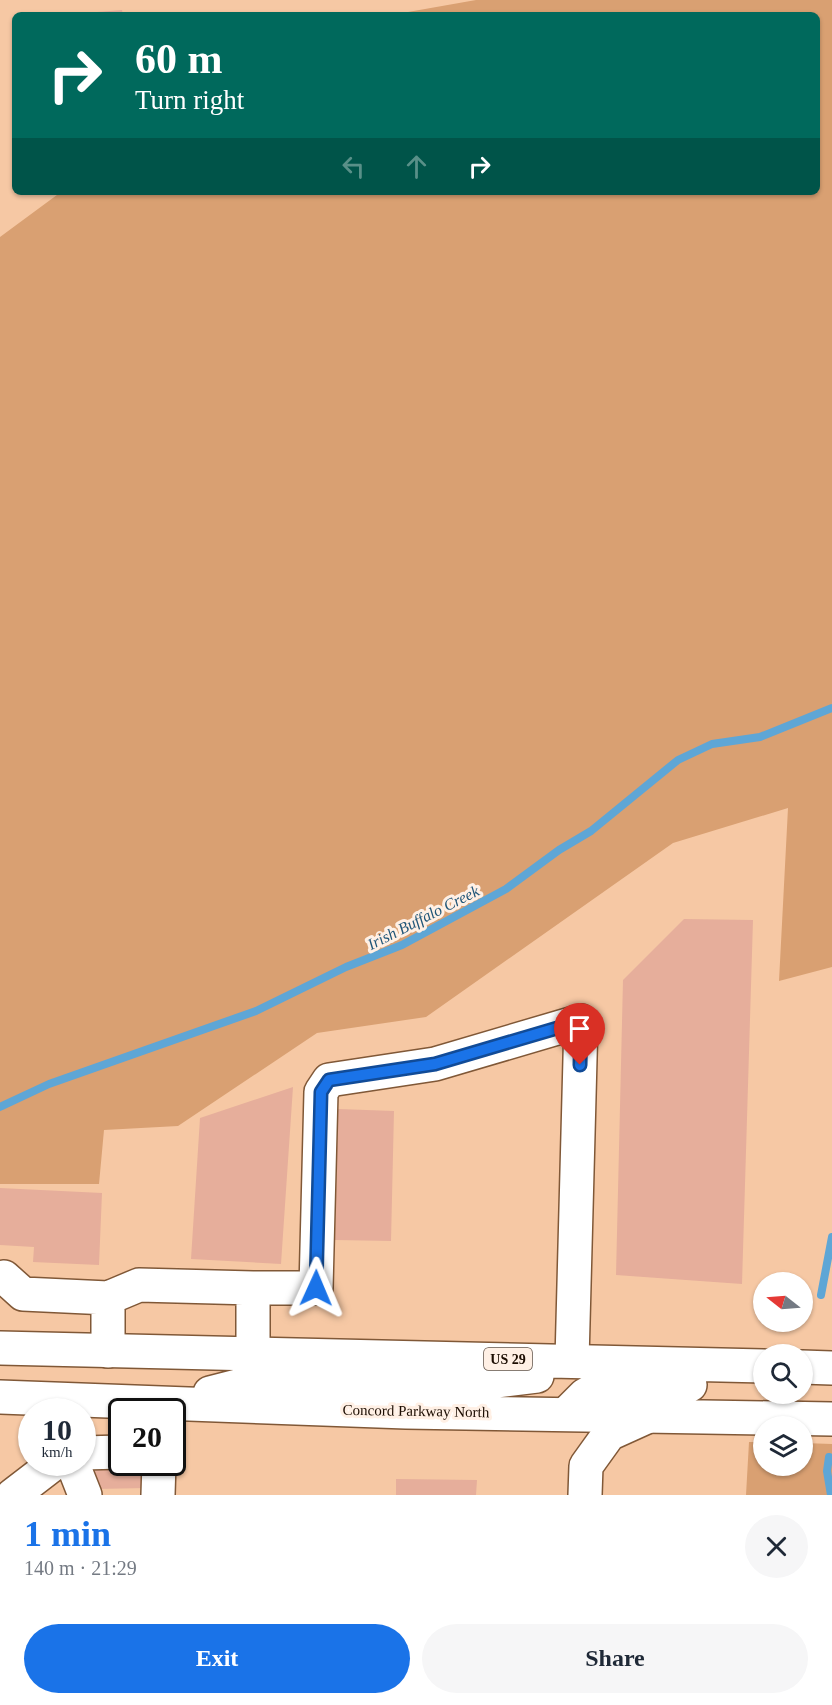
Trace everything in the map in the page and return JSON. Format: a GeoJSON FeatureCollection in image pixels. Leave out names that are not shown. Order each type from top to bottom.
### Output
{"type":"FeatureCollection","features":[{"type":"Feature","properties":{"kind":"main road"},"geometry":{"type":"LineString","coordinates":[[4,1277],[23,1294],[108,1298],[139,1285],[316,1288],[321,1092],[329,1080],[435,1064],[581,1021],[572,1360],[532,1378],[472,1384],[253,1382],[186,1400]]}},
{"type":"Feature","properties":{"kind":"main road"},"geometry":{"type":"LineString","coordinates":[[253,1288],[253,1354]]}},
{"type":"Feature","properties":{"kind":"main road"},"geometry":{"type":"LineString","coordinates":[[108,1298],[108,1351]]}},
{"type":"Feature","properties":{"kind":"main road","name":"US 29"},"geometry":{"type":"LineString","coordinates":[[0,1348],[753,1366]]}},
{"type":"Feature","properties":{"kind":"main road"},"geometry":{"type":"LineString","coordinates":[[813,1367],[832,1368]]}},
{"type":"Feature","properties":{"kind":"main road"},"geometry":{"type":"LineString","coordinates":[[567,1413],[585,1395],[596,1389],[741,1384],[753,1380]]}},
{"type":"Feature","properties":{"kind":"main road","name":"Concord Parkway North"},"geometry":{"type":"LineString","coordinates":[[0,1397],[108,1403]]}},
{"type":"Feature","properties":{"kind":"main road","name":"Concord Parkway North"},"geometry":{"type":"LineString","coordinates":[[186,1406],[832,1419]]}},
{"type":"Feature","properties":{"kind":"main road"},"geometry":{"type":"LineString","coordinates":[[585,1495],[586,1466],[609,1434],[651,1415]]}},
{"type":"Feature","properties":{"kind":"main road"},"geometry":{"type":"LineString","coordinates":[[13,1495],[38,1476]]}},
{"type":"Feature","properties":{"kind":"main road"},"geometry":{"type":"LineString","coordinates":[[78,1476],[85,1495]]}},
{"type":"Feature","properties":{"kind":"main road"},"geometry":{"type":"LineString","coordinates":[[158,1495],[159,1476]]}},
{"type":"Feature","properties":{"kind":"shaded area"},"geometry":{"type":"Polygon","coordinates":[[[476,0],[832,0],[832,967],[779,981],[788,808],[673,843],[426,1017],[317,1033],[178,1126],[104,1130],[99,1184],[0,1184],[0,237],[57,195],[820,195],[820,12],[408,12],[476,0]]]}},
{"type":"Feature","properties":{"kind":"shaded area"},"geometry":{"type":"Polygon","coordinates":[[[749,1442],[753,1442],[753,1476],[813,1476],[813,1443],[832,1444],[832,1495],[746,1495],[749,1442]]]}},
{"type":"Feature","properties":{"kind":"building"},"geometry":{"type":"Polygon","coordinates":[[[122,10],[122,12],[97,12],[122,10]]]}},
{"type":"Feature","properties":{"kind":"building"},"geometry":{"type":"Polygon","coordinates":[[[684,919],[753,920],[742,1284],[616,1275],[623,980],[684,919]]]}},
{"type":"Feature","properties":{"kind":"building"},"geometry":{"type":"Polygon","coordinates":[[[293,1087],[281,1264],[191,1259],[200,1118],[293,1087]]]}},
{"type":"Feature","properties":{"kind":"building"},"geometry":{"type":"Polygon","coordinates":[[[338,1109],[394,1111],[391,1241],[335,1240],[338,1109]]]}},
{"type":"Feature","properties":{"kind":"building"},"geometry":{"type":"Polygon","coordinates":[[[0,1188],[102,1193],[99,1265],[33,1262],[34,1247],[0,1245],[0,1188]]]}},
{"type":"Feature","properties":{"kind":"building"},"geometry":{"type":"Polygon","coordinates":[[[96,1462],[108,1462],[108,1476],[147,1476],[147,1488],[95,1489],[96,1462]]]}},
{"type":"Feature","properties":{"kind":"building"},"geometry":{"type":"Polygon","coordinates":[[[396,1479],[477,1480],[476,1495],[396,1495],[396,1479]]]}},
{"type":"Feature","properties":{"kind":"waterway","name":"Irish Buffalo Creek"},"geometry":{"type":"LineString","coordinates":[[0,1107],[49,1084],[256,1011],[346,967],[402,945],[506,889],[559,850],[591,831],[678,760],[712,744],[760,737],[832,708]]}},
{"type":"Feature","properties":{"kind":"waterway"},"geometry":{"type":"LineString","coordinates":[[821,1295],[832,1237]]}},
{"type":"Feature","properties":{"kind":"waterway"},"geometry":{"type":"LineString","coordinates":[[829,1457],[827,1471],[831,1495]]}},
{"type":"Feature","properties":{"kind":"route"},"geometry":{"type":"LineString","coordinates":[[316,1288],[321,1092],[329,1080],[435,1064],[581,1021],[580,1065]]}}]}
